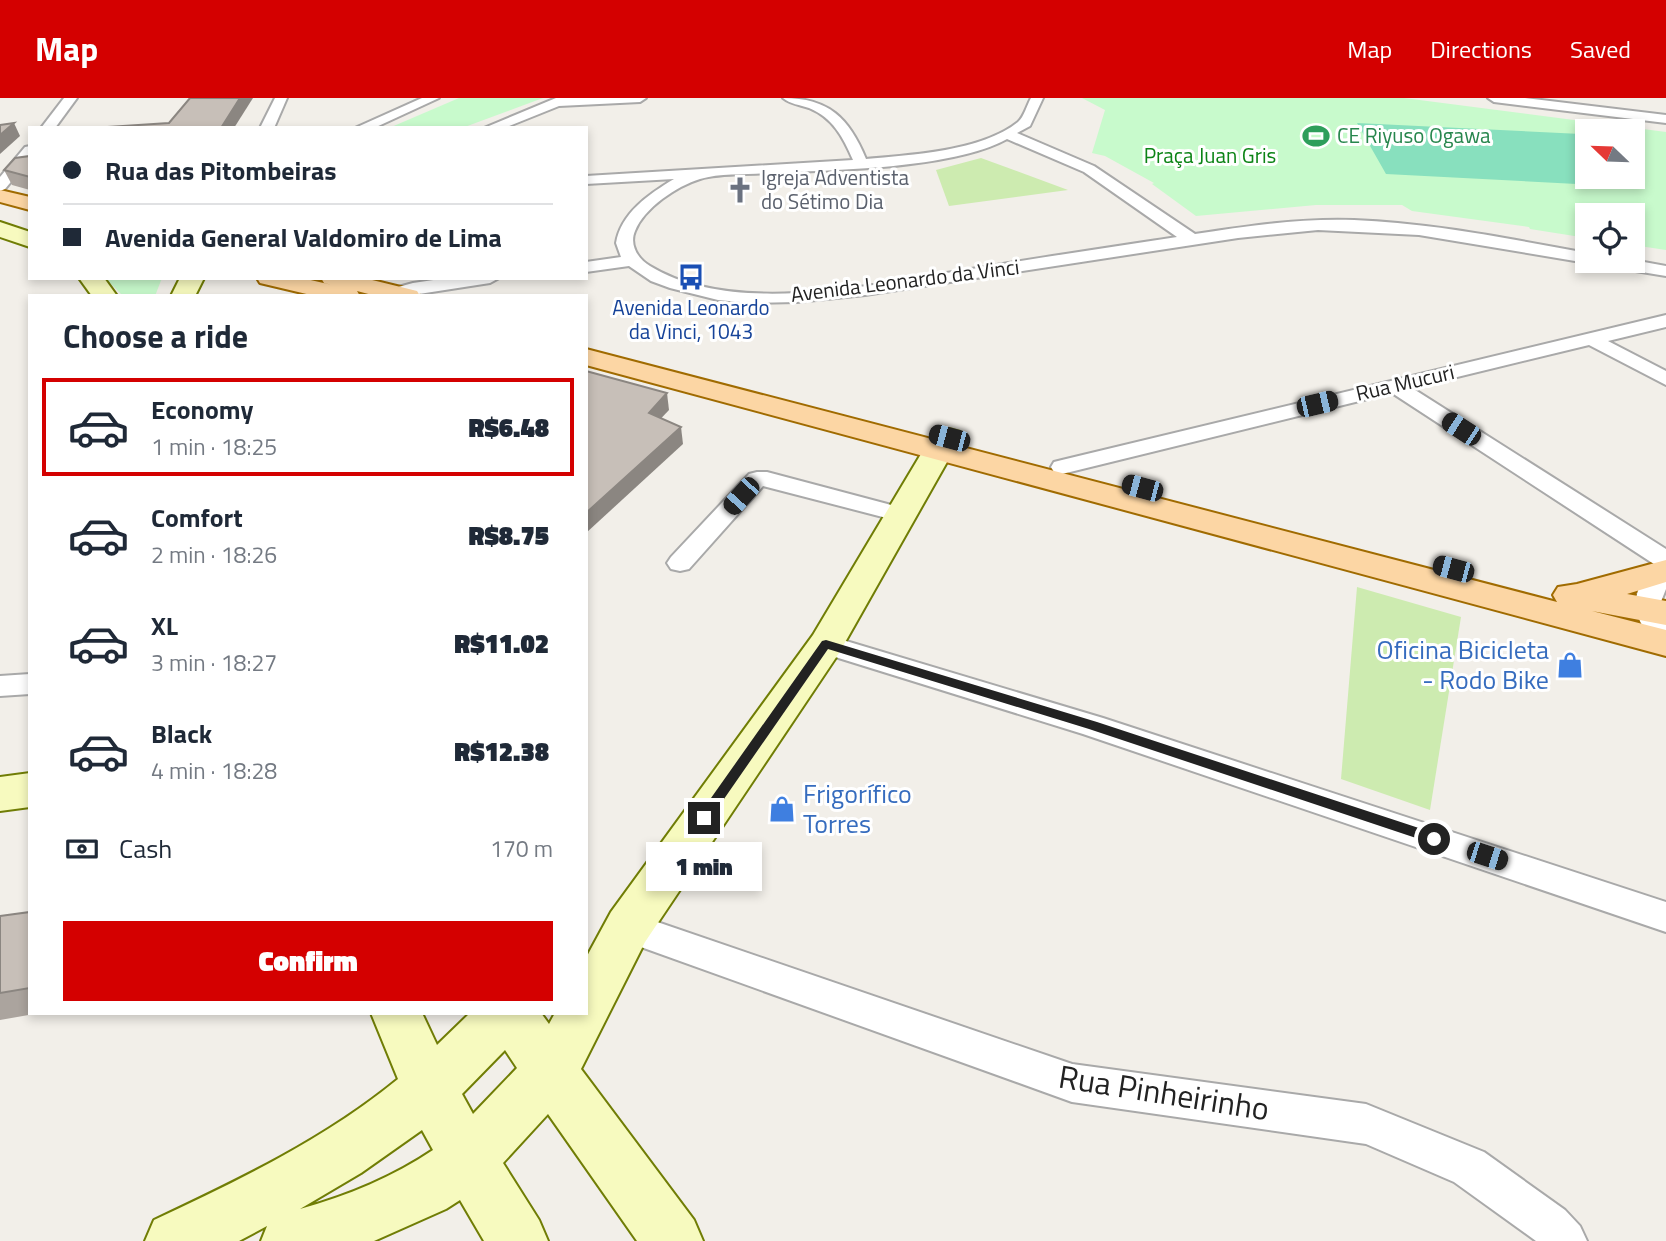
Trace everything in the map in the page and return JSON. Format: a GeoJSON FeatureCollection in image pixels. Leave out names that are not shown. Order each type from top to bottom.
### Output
{"type":"FeatureCollection","features":[{"type":"Feature","properties":{"kind":"main road"},"geometry":{"type":"LineString","coordinates":[[0,196],[28,203]]}},
{"type":"Feature","properties":{"kind":"main road"},"geometry":{"type":"LineString","coordinates":[[0,221],[28,227]]}},
{"type":"Feature","properties":{"kind":"main road"},"geometry":{"type":"LineString","coordinates":[[278,280],[339,294]]}},
{"type":"Feature","properties":{"kind":"main road"},"geometry":{"type":"LineString","coordinates":[[341,280],[396,294]]}},
{"type":"Feature","properties":{"kind":"main road"},"geometry":{"type":"LineString","coordinates":[[588,343],[1666,643]]}},
{"type":"Feature","properties":{"kind":"main road"},"geometry":{"type":"LineString","coordinates":[[588,357],[945,444],[1062,467],[1479,576],[1577,596],[1660,619]]}},
{"type":"Feature","properties":{"kind":"main road"},"geometry":{"type":"LineString","coordinates":[[1577,596],[1666,573]]}},
{"type":"Feature","properties":{"kind":"street"},"geometry":{"type":"LineString","coordinates":[[50,126],[71,98]]}},
{"type":"Feature","properties":{"kind":"street"},"geometry":{"type":"LineString","coordinates":[[268,126],[281,98]]}},
{"type":"Feature","properties":{"kind":"street"},"geometry":{"type":"LineString","coordinates":[[367,126],[433,98]]}},
{"type":"Feature","properties":{"kind":"street"},"geometry":{"type":"LineString","coordinates":[[496,126],[562,100],[640,98]]}},
{"type":"Feature","properties":{"kind":"street"},"geometry":{"type":"LineString","coordinates":[[789,98],[834,114],[849,133],[862,165]]}},
{"type":"Feature","properties":{"kind":"street"},"geometry":{"type":"LineString","coordinates":[[588,180],[862,165],[947,153],[1008,134],[1031,116],[1037,106],[1037,98]]}},
{"type":"Feature","properties":{"kind":"street"},"geometry":{"type":"LineString","coordinates":[[1494,98],[1666,119]]}},
{"type":"Feature","properties":{"kind":"street"},"geometry":{"type":"LineString","coordinates":[[1618,113],[1626,98]]}},
{"type":"Feature","properties":{"kind":"street"},"geometry":{"type":"LineString","coordinates":[[1640,102],[1666,109]]}},
{"type":"Feature","properties":{"kind":"street"},"geometry":{"type":"LineString","coordinates":[[1008,134],[1089,169],[1192,240]]}},
{"type":"Feature","properties":{"kind":"street"},"geometry":{"type":"LineString","coordinates":[[0,186],[28,152]]}},
{"type":"Feature","properties":{"kind":"street"},"geometry":{"type":"LineString","coordinates":[[588,267],[630,261],[624,243],[625,228],[645,206],[699,174]]}},
{"type":"Feature","properties":{"kind":"street","name":"Avenida Leonardo da Vinci"},"geometry":{"type":"LineString","coordinates":[[630,261],[655,277],[695,289],[746,298],[845,293],[1192,240],[1318,225],[1371,226],[1429,232],[1575,256]]}},
{"type":"Feature","properties":{"kind":"street"},"geometry":{"type":"LineString","coordinates":[[0,229],[28,239]]}},
{"type":"Feature","properties":{"kind":"street"},"geometry":{"type":"LineString","coordinates":[[1645,268],[1666,271]]}},
{"type":"Feature","properties":{"kind":"street"},"geometry":{"type":"LineString","coordinates":[[93,280],[103,294]]}},
{"type":"Feature","properties":{"kind":"street"},"geometry":{"type":"LineString","coordinates":[[396,294],[478,280]]}},
{"type":"Feature","properties":{"kind":"street","name":"Rua Mucuri"},"geometry":{"type":"LineString","coordinates":[[1062,467],[1666,321]]}},
{"type":"Feature","properties":{"kind":"street"},"geometry":{"type":"LineString","coordinates":[[1591,339],[1666,379]]}},
{"type":"Feature","properties":{"kind":"street"},"geometry":{"type":"LineString","coordinates":[[1393,385],[1666,560]]}},
{"type":"Feature","properties":{"kind":"street"},"geometry":{"type":"LineString","coordinates":[[588,1005],[628,927],[826,644],[945,444]]}},
{"type":"Feature","properties":{"kind":"street"},"geometry":{"type":"LineString","coordinates":[[680,563],[757,479],[767,479],[902,515]]}},
{"type":"Feature","properties":{"kind":"street"},"geometry":{"type":"LineString","coordinates":[[1660,619],[1646,600],[1649,591],[1666,573]]}},
{"type":"Feature","properties":{"kind":"street"},"geometry":{"type":"LineString","coordinates":[[826,644],[1093,726],[1666,917]]}},
{"type":"Feature","properties":{"kind":"street"},"geometry":{"type":"LineString","coordinates":[[0,686],[28,684]]}},
{"type":"Feature","properties":{"kind":"street"},"geometry":{"type":"LineString","coordinates":[[0,794],[28,790]]}},
{"type":"Feature","properties":{"kind":"street"},"geometry":{"type":"LineString","coordinates":[[588,953],[628,927]]}},
{"type":"Feature","properties":{"kind":"street","name":"Rua Pinheirinho"},"geometry":{"type":"LineString","coordinates":[[628,927],[1072,1083],[1366,1124],[1469,1167],[1550,1225],[1565,1241]]}},
{"type":"Feature","properties":{"kind":"street"},"geometry":{"type":"LineString","coordinates":[[397,1015],[430,1086],[469,1159],[518,1241]]}},
{"type":"Feature","properties":{"kind":"street"},"geometry":{"type":"LineString","coordinates":[[174,1241],[232,1214],[394,1118],[507,1015]]}},
{"type":"Feature","properties":{"kind":"street"},"geometry":{"type":"LineString","coordinates":[[510,1015],[673,1241]]}},
{"type":"Feature","properties":{"kind":"street"},"geometry":{"type":"LineString","coordinates":[[291,1241],[331,1230],[426,1189],[469,1159],[550,1072],[583,1015]]}},
{"type":"Feature","properties":{"kind":"green space"},"geometry":{"type":"Polygon","coordinates":[[[459,98],[543,98],[467,126],[394,126],[459,98]]]}},
{"type":"Feature","properties":{"kind":"green space","name":"Praça Juan Gris"},"geometry":{"type":"Polygon","coordinates":[[[1082,98],[1404,98],[1575,120],[1575,189],[1645,189],[1645,129],[1666,132],[1666,250],[1645,247],[1645,203],[1575,203],[1575,236],[1412,211],[1402,205],[1316,205],[1196,216],[1152,184],[1154,183],[1105,156],[1092,153],[1105,110],[1082,98]]]}},
{"type":"Feature","properties":{"kind":"green space"},"geometry":{"type":"Polygon","coordinates":[[[1357,123],[1575,134],[1575,184],[1386,174],[1357,123]]]}},
{"type":"Feature","properties":{"kind":"green space"},"geometry":{"type":"Polygon","coordinates":[[[981,158],[1068,190],[949,206],[936,170],[981,158]]]}},
{"type":"Feature","properties":{"kind":"green space"},"geometry":{"type":"Polygon","coordinates":[[[107,280],[161,280],[156,294],[121,294],[107,280]]]}},
{"type":"Feature","properties":{"kind":"green space"},"geometry":{"type":"Polygon","coordinates":[[[1357,587],[1461,617],[1430,810],[1341,779],[1357,587]]]}},
{"type":"Feature","properties":{"kind":"building"},"geometry":{"type":"Polygon","coordinates":[[[190,98],[240,98],[222,126],[123,126],[169,123],[190,98]]]}},
{"type":"Feature","properties":{"kind":"building"},"geometry":{"type":"Polygon","coordinates":[[[14,123],[0,135],[0,125],[14,123]]]}},
{"type":"Feature","properties":{"kind":"building"},"geometry":{"type":"Polygon","coordinates":[[[28,156],[28,176],[4,170],[15,158],[28,156]]]}},
{"type":"Feature","properties":{"kind":"building"},"geometry":{"type":"Polygon","coordinates":[[[588,372],[667,393],[649,413],[681,427],[588,511],[588,372]]]}},
{"type":"Feature","properties":{"kind":"building"},"geometry":{"type":"Polygon","coordinates":[[[28,912],[28,988],[0,993],[0,916],[28,912]]]}},
{"type":"Feature","properties":{"kind":"place","name":"CE Riyuso Ogawa"},"geometry":{"type":"Point","coordinates":[1316,136]}},
{"type":"Feature","properties":{"kind":"place","name":"Igreja Adventista do Sétimo Dia"},"geometry":{"type":"Point","coordinates":[740,190]}},
{"type":"Feature","properties":{"kind":"place","name":"Avenida Leonardo da Vinci, 1043"},"geometry":{"type":"Point","coordinates":[691,277]}},
{"type":"Feature","properties":{"kind":"place","name":"Oficina Bicicleta - Rodo Bike"},"geometry":{"type":"Point","coordinates":[1570,665]}},
{"type":"Feature","properties":{"kind":"place","name":"Frigorífico Torres"},"geometry":{"type":"Point","coordinates":[782,809]}},
{"type":"Feature","properties":{"kind":"route"},"geometry":{"type":"LineString","coordinates":[[704,818],[826,644],[1093,726],[1434,839]]}}]}
